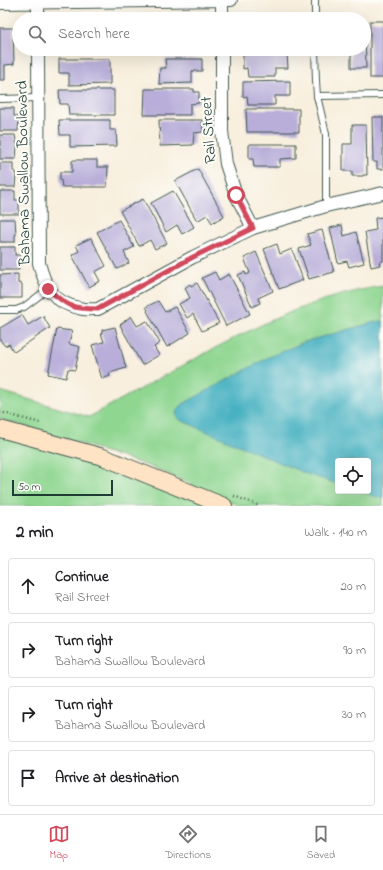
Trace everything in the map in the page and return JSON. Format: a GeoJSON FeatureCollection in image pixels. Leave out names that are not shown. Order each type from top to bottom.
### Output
{"type":"FeatureCollection","features":[{"type":"Feature","properties":{"kind":"main road"},"geometry":{"type":"LineString","coordinates":[[0,429],[103,457],[224,506]]}},
{"type":"Feature","properties":{"kind":"street"},"geometry":{"type":"LineString","coordinates":[[222,0],[222,12]]}},
{"type":"Feature","properties":{"kind":"street"},"geometry":{"type":"LineString","coordinates":[[0,3],[38,1],[231,0]]}},
{"type":"Feature","properties":{"kind":"street"},"geometry":{"type":"LineString","coordinates":[[38,1],[38,12]]}},
{"type":"Feature","properties":{"kind":"street","name":"Bahama Swallow Boulevard"},"geometry":{"type":"LineString","coordinates":[[38,56],[39,262],[43,278],[48,289],[64,303],[80,309],[98,309],[193,257],[253,228],[326,206],[383,193]]}},
{"type":"Feature","properties":{"kind":"street","name":"Rail Street"},"geometry":{"type":"LineString","coordinates":[[222,56],[222,130],[226,164],[236,195],[253,228]]}},
{"type":"Feature","properties":{"kind":"lane"},"geometry":{"type":"LineString","coordinates":[[315,0],[315,12]]}},
{"type":"Feature","properties":{"kind":"lane"},"geometry":{"type":"LineString","coordinates":[[316,56],[317,96],[326,134],[326,206]]}},
{"type":"Feature","properties":{"kind":"lane"},"geometry":{"type":"LineString","coordinates":[[317,96],[383,95]]}},
{"type":"Feature","properties":{"kind":"lane"},"geometry":{"type":"LineString","coordinates":[[0,98],[38,98]]}},
{"type":"Feature","properties":{"kind":"lane"},"geometry":{"type":"LineString","coordinates":[[0,310],[16,310],[24,307],[48,289]]}},
{"type":"Feature","properties":{"kind":"green space"},"geometry":{"type":"Polygon","coordinates":[[[383,286],[383,506],[240,506],[154,468],[67,439],[0,419],[0,391],[89,417],[260,325],[308,305],[332,297],[383,286]]]}},
{"type":"Feature","properties":{"kind":"green space"},"geometry":{"type":"Polygon","coordinates":[[[0,429],[224,506],[0,506],[0,429]]]}},
{"type":"Feature","properties":{"kind":"water"},"geometry":{"type":"Polygon","coordinates":[[[383,321],[383,499],[369,494],[371,494],[371,458],[335,458],[335,483],[304,473],[180,420],[176,415],[177,410],[183,404],[269,357],[304,342],[383,321]]]}},
{"type":"Feature","properties":{"kind":"building"},"geometry":{"type":"Polygon","coordinates":[[[371,21],[383,21],[383,78],[370,78],[371,21]]]}},
{"type":"Feature","properties":{"kind":"building"},"geometry":{"type":"Polygon","coordinates":[[[0,28],[12,28],[12,56],[14,56],[14,64],[5,65],[5,80],[0,80],[0,28]]]}},
{"type":"Feature","properties":{"kind":"building"},"geometry":{"type":"Polygon","coordinates":[[[243,56],[287,56],[288,68],[275,68],[275,77],[248,77],[247,68],[243,69],[243,56]]]}},
{"type":"Feature","properties":{"kind":"building"},"geometry":{"type":"Polygon","coordinates":[[[351,56],[366,56],[366,68],[351,68],[351,56]]]}},
{"type":"Feature","properties":{"kind":"building"},"geometry":{"type":"Polygon","coordinates":[[[59,59],[110,59],[110,84],[69,85],[69,73],[59,73],[59,59]]]}},
{"type":"Feature","properties":{"kind":"building"},"geometry":{"type":"Polygon","coordinates":[[[165,59],[202,59],[202,71],[192,71],[192,83],[159,84],[160,68],[166,68],[165,59]]]}},
{"type":"Feature","properties":{"kind":"building"},"geometry":{"type":"Polygon","coordinates":[[[290,81],[290,96],[275,96],[275,105],[248,105],[247,96],[243,97],[243,82],[290,81]]]}},
{"type":"Feature","properties":{"kind":"building"},"geometry":{"type":"Polygon","coordinates":[[[145,89],[194,89],[194,92],[199,92],[199,103],[190,104],[190,115],[144,115],[145,89]]]}},
{"type":"Feature","properties":{"kind":"building"},"geometry":{"type":"Polygon","coordinates":[[[59,90],[114,90],[114,115],[69,115],[68,104],[60,104],[59,90]]]}},
{"type":"Feature","properties":{"kind":"building"},"geometry":{"type":"Polygon","coordinates":[[[0,108],[14,108],[14,116],[19,116],[18,131],[0,131],[0,108]]]}},
{"type":"Feature","properties":{"kind":"building"},"geometry":{"type":"Polygon","coordinates":[[[246,109],[299,109],[299,132],[247,132],[246,109]]]}},
{"type":"Feature","properties":{"kind":"building"},"geometry":{"type":"Polygon","coordinates":[[[372,117],[383,117],[383,169],[377,169],[377,162],[373,162],[372,117]]]}},
{"type":"Feature","properties":{"kind":"building"},"geometry":{"type":"Polygon","coordinates":[[[59,120],[110,120],[110,130],[116,130],[117,146],[70,147],[70,135],[60,135],[59,120]]]}},
{"type":"Feature","properties":{"kind":"building"},"geometry":{"type":"Polygon","coordinates":[[[159,120],[202,120],[203,132],[194,133],[193,145],[160,146],[159,120]]]}},
{"type":"Feature","properties":{"kind":"building"},"geometry":{"type":"Polygon","coordinates":[[[352,125],[366,125],[367,175],[352,176],[352,171],[343,171],[343,144],[352,144],[352,125]]]}},
{"type":"Feature","properties":{"kind":"building"},"geometry":{"type":"Polygon","coordinates":[[[0,135],[15,135],[17,146],[16,159],[0,159],[0,135]]]}},
{"type":"Feature","properties":{"kind":"building"},"geometry":{"type":"Polygon","coordinates":[[[249,144],[296,144],[296,158],[280,159],[280,167],[254,167],[253,159],[249,159],[249,144]]]}},
{"type":"Feature","properties":{"kind":"building"},"geometry":{"type":"Polygon","coordinates":[[[97,160],[97,167],[108,167],[107,187],[62,187],[60,172],[72,172],[72,161],[97,160]]]}},
{"type":"Feature","properties":{"kind":"building"},"geometry":{"type":"Polygon","coordinates":[[[0,163],[13,163],[13,171],[15,171],[16,174],[15,187],[0,187],[0,163]]]}},
{"type":"Feature","properties":{"kind":"building"},"geometry":{"type":"Polygon","coordinates":[[[198,169],[224,216],[212,223],[207,215],[197,221],[175,181],[198,169]]]}},
{"type":"Feature","properties":{"kind":"building"},"geometry":{"type":"Polygon","coordinates":[[[0,191],[15,191],[15,200],[19,200],[19,214],[0,214],[0,191]]]}},
{"type":"Feature","properties":{"kind":"building"},"geometry":{"type":"Polygon","coordinates":[[[173,191],[194,227],[182,234],[177,225],[166,232],[151,203],[173,191]]]}},
{"type":"Feature","properties":{"kind":"building"},"geometry":{"type":"Polygon","coordinates":[[[143,199],[167,243],[155,249],[150,240],[139,246],[120,211],[143,199]]]}},
{"type":"Feature","properties":{"kind":"building"},"geometry":{"type":"Polygon","coordinates":[[[383,217],[383,261],[379,262],[380,265],[371,267],[365,232],[376,230],[375,218],[383,217]]]}},
{"type":"Feature","properties":{"kind":"building"},"geometry":{"type":"Polygon","coordinates":[[[0,219],[15,219],[15,242],[0,242],[0,219]]]}},
{"type":"Feature","properties":{"kind":"building"},"geometry":{"type":"Polygon","coordinates":[[[119,220],[134,247],[124,252],[129,263],[117,269],[97,232],[119,220]]]}},
{"type":"Feature","properties":{"kind":"building"},"geometry":{"type":"Polygon","coordinates":[[[342,225],[344,236],[356,232],[364,263],[349,267],[347,261],[338,263],[330,228],[342,225]]]}},
{"type":"Feature","properties":{"kind":"building"},"geometry":{"type":"Polygon","coordinates":[[[322,230],[334,272],[309,279],[299,249],[311,245],[307,234],[322,230]]]}},
{"type":"Feature","properties":{"kind":"building"},"geometry":{"type":"Polygon","coordinates":[[[91,238],[106,266],[95,272],[100,281],[89,287],[72,255],[79,251],[76,245],[91,238]]]}},
{"type":"Feature","properties":{"kind":"building"},"geometry":{"type":"Polygon","coordinates":[[[277,244],[280,254],[292,249],[303,280],[279,289],[264,249],[277,244]]]}},
{"type":"Feature","properties":{"kind":"building"},"geometry":{"type":"Polygon","coordinates":[[[0,247],[15,247],[15,255],[20,255],[19,270],[0,270],[0,247]]]}},
{"type":"Feature","properties":{"kind":"building"},"geometry":{"type":"Polygon","coordinates":[[[256,252],[273,291],[258,298],[260,303],[252,307],[238,275],[245,272],[246,275],[250,273],[244,258],[256,252]]]}},
{"type":"Feature","properties":{"kind":"building"},"geometry":{"type":"Polygon","coordinates":[[[215,272],[219,280],[229,274],[250,314],[226,326],[202,278],[215,272]]]}},
{"type":"Feature","properties":{"kind":"building"},"geometry":{"type":"Polygon","coordinates":[[[18,274],[18,283],[22,284],[22,298],[0,298],[0,275],[18,274]]]}},
{"type":"Feature","properties":{"kind":"building"},"geometry":{"type":"Polygon","coordinates":[[[197,283],[219,323],[202,331],[193,314],[187,318],[179,304],[190,298],[185,288],[190,284],[191,286],[197,283]]]}},
{"type":"Feature","properties":{"kind":"building"},"geometry":{"type":"Polygon","coordinates":[[[158,301],[165,312],[175,307],[190,333],[167,347],[146,307],[158,301]]]}},
{"type":"Feature","properties":{"kind":"building"},"geometry":{"type":"Polygon","coordinates":[[[22,315],[28,325],[43,316],[50,328],[14,352],[9,344],[5,346],[0,340],[0,328],[22,315]]]}},
{"type":"Feature","properties":{"kind":"building"},"geometry":{"type":"Polygon","coordinates":[[[131,316],[137,326],[147,321],[160,343],[154,347],[159,355],[142,365],[120,325],[131,316]]]}},
{"type":"Feature","properties":{"kind":"building"},"geometry":{"type":"Polygon","coordinates":[[[115,327],[126,368],[109,373],[110,376],[102,379],[92,345],[104,342],[101,333],[102,330],[115,327]]]}},
{"type":"Feature","properties":{"kind":"building"},"geometry":{"type":"Polygon","coordinates":[[[57,329],[72,331],[69,344],[80,347],[75,370],[68,369],[66,378],[48,374],[57,329]]]}},
{"type":"Feature","properties":{"kind":"route"},"geometry":{"type":"LineString","coordinates":[[48,289],[64,303],[80,309],[98,309],[193,257],[253,228],[236,195]]}}]}
